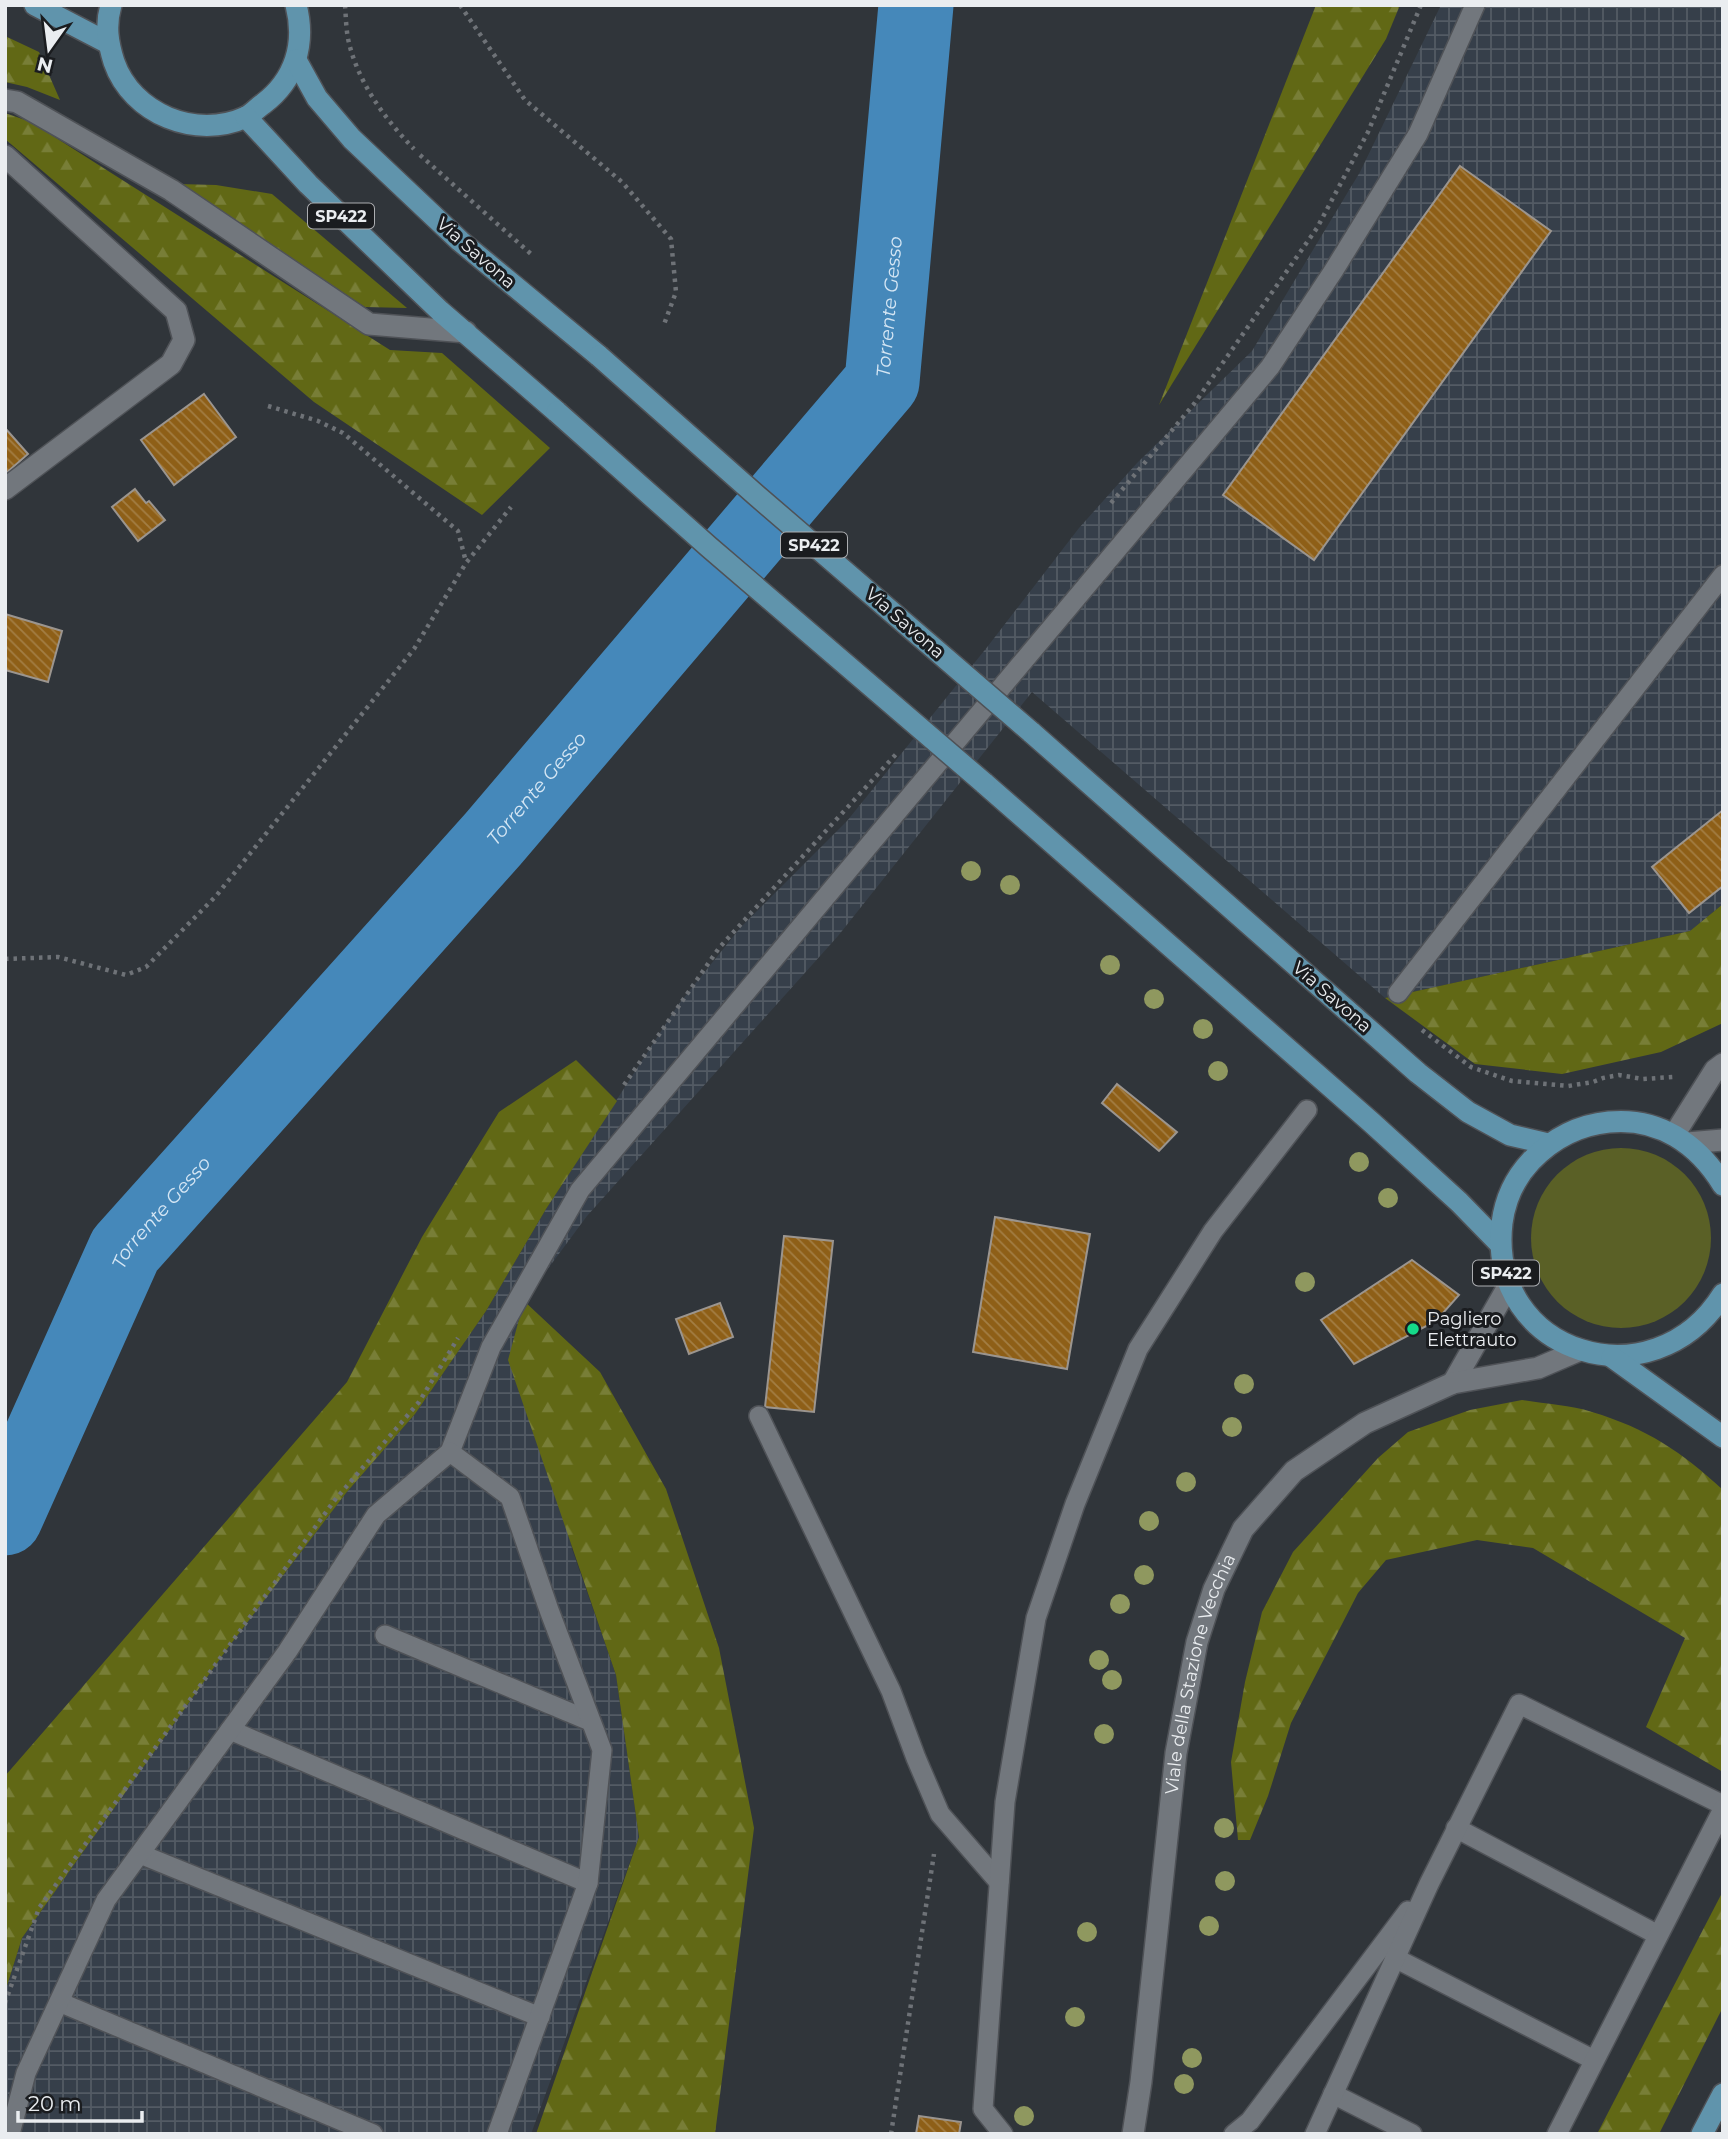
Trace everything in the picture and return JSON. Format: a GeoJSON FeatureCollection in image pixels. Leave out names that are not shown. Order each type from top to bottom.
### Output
{"type":"FeatureCollection","features":[{"type":"Feature","properties":{"kind":"main road"},"geometry":{"type":"LineString","coordinates":[[35,5],[108,43]]}},
{"type":"Feature","properties":{"kind":"main road"},"geometry":{"type":"LineString","coordinates":[[111,5],[107,18],[108,43],[119,78],[143,105],[175,122],[211,126],[246,117],[277,93],[296,60],[301,25],[296,5]]}},
{"type":"Feature","properties":{"kind":"main road","name":"Via Savona"},"geometry":{"type":"LineString","coordinates":[[296,60],[317,99],[352,139],[460,241],[599,356],[1418,1073],[1468,1112],[1510,1135],[1548,1144]]}},
{"type":"Feature","properties":{"kind":"main road","name":"SP422"},"geometry":{"type":"LineString","coordinates":[[246,117],[308,184],[440,312],[1371,1122],[1459,1202],[1500,1244]]}},
{"type":"Feature","properties":{"kind":"main road","name":"SP422"},"geometry":{"type":"LineString","coordinates":[[1722,1295],[1702,1322],[1676,1342],[1645,1354],[1612,1357],[1580,1350],[1550,1336],[1526,1313],[1509,1285],[1500,1244],[1504,1206],[1521,1171],[1548,1144],[1577,1128],[1610,1121],[1642,1123],[1681,1139],[1709,1163],[1723,1185]]}},
{"type":"Feature","properties":{"kind":"main road","name":"SP422"},"geometry":{"type":"LineString","coordinates":[[1722,1295],[1723,1307]]}},
{"type":"Feature","properties":{"kind":"main road","name":"SP422"},"geometry":{"type":"LineString","coordinates":[[1612,1357],[1723,1437]]}},
{"type":"Feature","properties":{"kind":"main road"},"geometry":{"type":"LineString","coordinates":[[1702,2134],[1723,2094]]}},
{"type":"Feature","properties":{"kind":"street"},"geometry":{"type":"LineString","coordinates":[[5,100],[17,102],[171,190],[369,324],[466,332]]}},
{"type":"Feature","properties":{"kind":"street"},"geometry":{"type":"LineString","coordinates":[[5,156],[176,311],[184,340],[171,365],[5,489]]}},
{"type":"Feature","properties":{"kind":"street"},"geometry":{"type":"LineString","coordinates":[[1719,1067],[1681,1139],[1723,1140]]}},
{"type":"Feature","properties":{"kind":"street"},"geometry":{"type":"LineString","coordinates":[[1453,1383],[1509,1285]]}},
{"type":"Feature","properties":{"kind":"street","name":"Viale della Stazione Vecchia"},"geometry":{"type":"LineString","coordinates":[[1133,2134],[1141,2082],[1176,1753],[1197,1643],[1214,1588],[1243,1529],[1294,1471],[1364,1423],[1453,1383],[1538,1368],[1580,1350]]}},
{"type":"Feature","properties":{"kind":"lane"},"geometry":{"type":"LineString","coordinates":[[10,2134],[26,2073],[107,1899],[287,1652],[376,1515],[450,1452],[491,1347],[580,1190],[1270,367],[1418,134],[1475,5]]}},
{"type":"Feature","properties":{"kind":"lane"},"geometry":{"type":"LineString","coordinates":[[1398,993],[1723,575]]}},
{"type":"Feature","properties":{"kind":"lane"},"geometry":{"type":"LineString","coordinates":[[1003,2134],[983,2109],[1005,1802],[1036,1618],[1075,1504],[1138,1349],[1213,1231],[1307,1110]]}},
{"type":"Feature","properties":{"kind":"lane"},"geometry":{"type":"LineString","coordinates":[[760,1416],[891,1690],[940,1814],[999,1882]]}},
{"type":"Feature","properties":{"kind":"lane"},"geometry":{"type":"LineString","coordinates":[[450,1452],[510,1497],[602,1750],[589,1883],[497,2134]]}},
{"type":"Feature","properties":{"kind":"lane"},"geometry":{"type":"LineString","coordinates":[[385,1635],[590,1721]]}},
{"type":"Feature","properties":{"kind":"lane"},"geometry":{"type":"LineString","coordinates":[[1315,2134],[1429,1884],[1518,1703],[1723,1807],[1557,2134]]}},
{"type":"Feature","properties":{"kind":"lane"},"geometry":{"type":"LineString","coordinates":[[230,1730],[589,1883]]}},
{"type":"Feature","properties":{"kind":"lane"},"geometry":{"type":"LineString","coordinates":[[1457,1828],[1658,1935]]}},
{"type":"Feature","properties":{"kind":"lane"},"geometry":{"type":"LineString","coordinates":[[140,1854],[540,2017]]}},
{"type":"Feature","properties":{"kind":"lane"},"geometry":{"type":"LineString","coordinates":[[1234,2134],[1250,2121],[1429,1884]]}},
{"type":"Feature","properties":{"kind":"lane"},"geometry":{"type":"LineString","coordinates":[[1395,1958],[1594,2060]]}},
{"type":"Feature","properties":{"kind":"lane"},"geometry":{"type":"LineString","coordinates":[[59,2002],[373,2134]]}},
{"type":"Feature","properties":{"kind":"lane"},"geometry":{"type":"LineString","coordinates":[[1333,2094],[1412,2134]]}},
{"type":"Feature","properties":{"kind":"path"},"geometry":{"type":"LineString","coordinates":[[345,5],[349,42],[359,71],[380,111],[412,148],[536,259]]}},
{"type":"Feature","properties":{"kind":"path"},"geometry":{"type":"LineString","coordinates":[[460,5],[525,100],[622,182],[671,239],[676,292],[663,327]]}},
{"type":"Feature","properties":{"kind":"path"},"geometry":{"type":"LineString","coordinates":[[268,406],[318,421],[343,433],[458,531],[466,563]]}},
{"type":"Feature","properties":{"kind":"path"},"geometry":{"type":"LineString","coordinates":[[5,959],[58,957],[126,975],[146,967],[216,896],[406,660],[466,563],[511,507]]}},
{"type":"Feature","properties":{"kind":"path"},"geometry":{"type":"LineString","coordinates":[[1413,1023],[1471,1067],[1531,1084],[1568,1086],[1619,1076],[1661,1079],[1675,1077],[1691,1067],[1719,1067]]}},
{"type":"Feature","properties":{"kind":"path"},"geometry":{"type":"LineString","coordinates":[[891,2134],[940,1814]]}},
{"type":"Feature","properties":{"kind":"shaded area"},"geometry":{"type":"Polygon","coordinates":[[[1441,5],[1723,5],[1723,904],[1690,931],[1385,998],[1032,692],[838,936],[587,1216],[524,1301],[572,1549],[616,1675],[639,1837],[531,2134],[5,2134],[5,1992],[22,1938],[227,1649],[346,1493],[415,1414],[486,1311],[546,1209],[678,1005],[741,927],[847,821],[1079,528],[1137,463],[1252,351],[1360,172],[1441,5]]]}},
{"type":"Feature","properties":{"kind":"green space"},"geometry":{"type":"Polygon","coordinates":[[[1316,5],[1400,5],[1386,39],[1159,405],[1316,5]]]}},
{"type":"Feature","properties":{"kind":"green space"},"geometry":{"type":"Polygon","coordinates":[[[5,36],[39,52],[60,100],[5,82],[5,36]]]}},
{"type":"Feature","properties":{"kind":"green space"},"geometry":{"type":"Polygon","coordinates":[[[5,113],[31,122],[390,350],[442,353],[550,448],[482,515],[314,402],[5,139],[5,113]]]}},
{"type":"Feature","properties":{"kind":"green space"},"geometry":{"type":"Polygon","coordinates":[[[178,184],[216,185],[272,194],[407,308],[365,307],[178,184]]]}},
{"type":"Feature","properties":{"kind":"green space"},"geometry":{"type":"Polygon","coordinates":[[[1723,904],[1723,1023],[1661,1052],[1562,1074],[1475,1064],[1385,998],[1690,931],[1723,904]]]}},
{"type":"Feature","properties":{"kind":"green space"},"geometry":{"type":"Polygon","coordinates":[[[576,1060],[617,1101],[546,1209],[486,1311],[415,1414],[346,1493],[227,1649],[22,1938],[5,1992],[5,1776],[347,1382],[422,1237],[499,1112],[576,1060]]]}},
{"type":"Feature","properties":{"kind":"green space"},"geometry":{"type":"Polygon","coordinates":[[[1621,1148],[1655,1155],[1685,1174],[1704,1204],[1711,1238],[1704,1272],[1685,1302],[1655,1321],[1621,1328],[1587,1321],[1557,1302],[1538,1272],[1531,1238],[1538,1204],[1557,1174],[1587,1155],[1621,1148]]]}},
{"type":"Feature","properties":{"kind":"green space"},"geometry":{"type":"Polygon","coordinates":[[[524,1301],[600,1372],[666,1489],[719,1648],[754,1828],[715,2134],[536,2134],[639,1837],[616,1675],[508,1360],[524,1301]]]}},
{"type":"Feature","properties":{"kind":"green space"},"geometry":{"type":"Polygon","coordinates":[[[1522,1400],[1584,1410],[1629,1426],[1678,1453],[1723,1490],[1723,1772],[1646,1727],[1685,1638],[1533,1548],[1477,1540],[1386,1560],[1358,1593],[1291,1723],[1268,1796],[1250,1840],[1238,1840],[1231,1762],[1245,1682],[1262,1612],[1293,1552],[1378,1458],[1408,1432],[1470,1410],[1522,1400]]]}},
{"type":"Feature","properties":{"kind":"green space"},"geometry":{"type":"Polygon","coordinates":[[[1723,1891],[1723,2007],[1659,2134],[1597,2134],[1723,1891]]]}},
{"type":"Feature","properties":{"kind":"building"},"geometry":{"type":"Polygon","coordinates":[[[1460,166],[1551,231],[1314,560],[1223,495],[1460,166]]]}},
{"type":"Feature","properties":{"kind":"building"},"geometry":{"type":"Polygon","coordinates":[[[204,394],[236,437],[174,485],[141,440],[204,394]]]}},
{"type":"Feature","properties":{"kind":"building"},"geometry":{"type":"Polygon","coordinates":[[[5,428],[28,454],[5,474],[5,428]]]}},
{"type":"Feature","properties":{"kind":"building"},"geometry":{"type":"Polygon","coordinates":[[[135,489],[165,520],[138,541],[112,507],[135,489]]]}},
{"type":"Feature","properties":{"kind":"building"},"geometry":{"type":"Polygon","coordinates":[[[5,614],[62,631],[48,682],[5,670],[5,614]]]}},
{"type":"Feature","properties":{"kind":"building"},"geometry":{"type":"Polygon","coordinates":[[[1723,810],[1723,886],[1689,913],[1652,867],[1723,810]]]}},
{"type":"Feature","properties":{"kind":"building"},"geometry":{"type":"Polygon","coordinates":[[[1117,1084],[1177,1132],[1159,1151],[1102,1103],[1117,1084]]]}},
{"type":"Feature","properties":{"kind":"building"},"geometry":{"type":"Polygon","coordinates":[[[995,1217],[1090,1234],[1067,1369],[973,1352],[995,1217]]]}},
{"type":"Feature","properties":{"kind":"building"},"geometry":{"type":"Polygon","coordinates":[[[784,1236],[833,1241],[814,1412],[765,1407],[784,1236]]]}},
{"type":"Feature","properties":{"kind":"building"},"geometry":{"type":"Polygon","coordinates":[[[1412,1260],[1459,1295],[1436,1321],[1354,1364],[1321,1320],[1412,1260]]]}},
{"type":"Feature","properties":{"kind":"building"},"geometry":{"type":"Polygon","coordinates":[[[720,1303],[733,1337],[689,1354],[676,1319],[720,1303]]]}},
{"type":"Feature","properties":{"kind":"building"},"geometry":{"type":"Polygon","coordinates":[[[919,2116],[961,2122],[959,2134],[916,2134],[919,2116]]]}},
{"type":"Feature","properties":{"kind":"waterway","name":"Torrente Gesso"},"geometry":{"type":"LineString","coordinates":[[5,1518],[125,1250],[493,839],[882,382],[916,5]]}},
{"type":"Feature","properties":{"kind":"place","name":"Pagliero Elettrauto"},"geometry":{"type":"Point","coordinates":[1413,1329]}}]}
